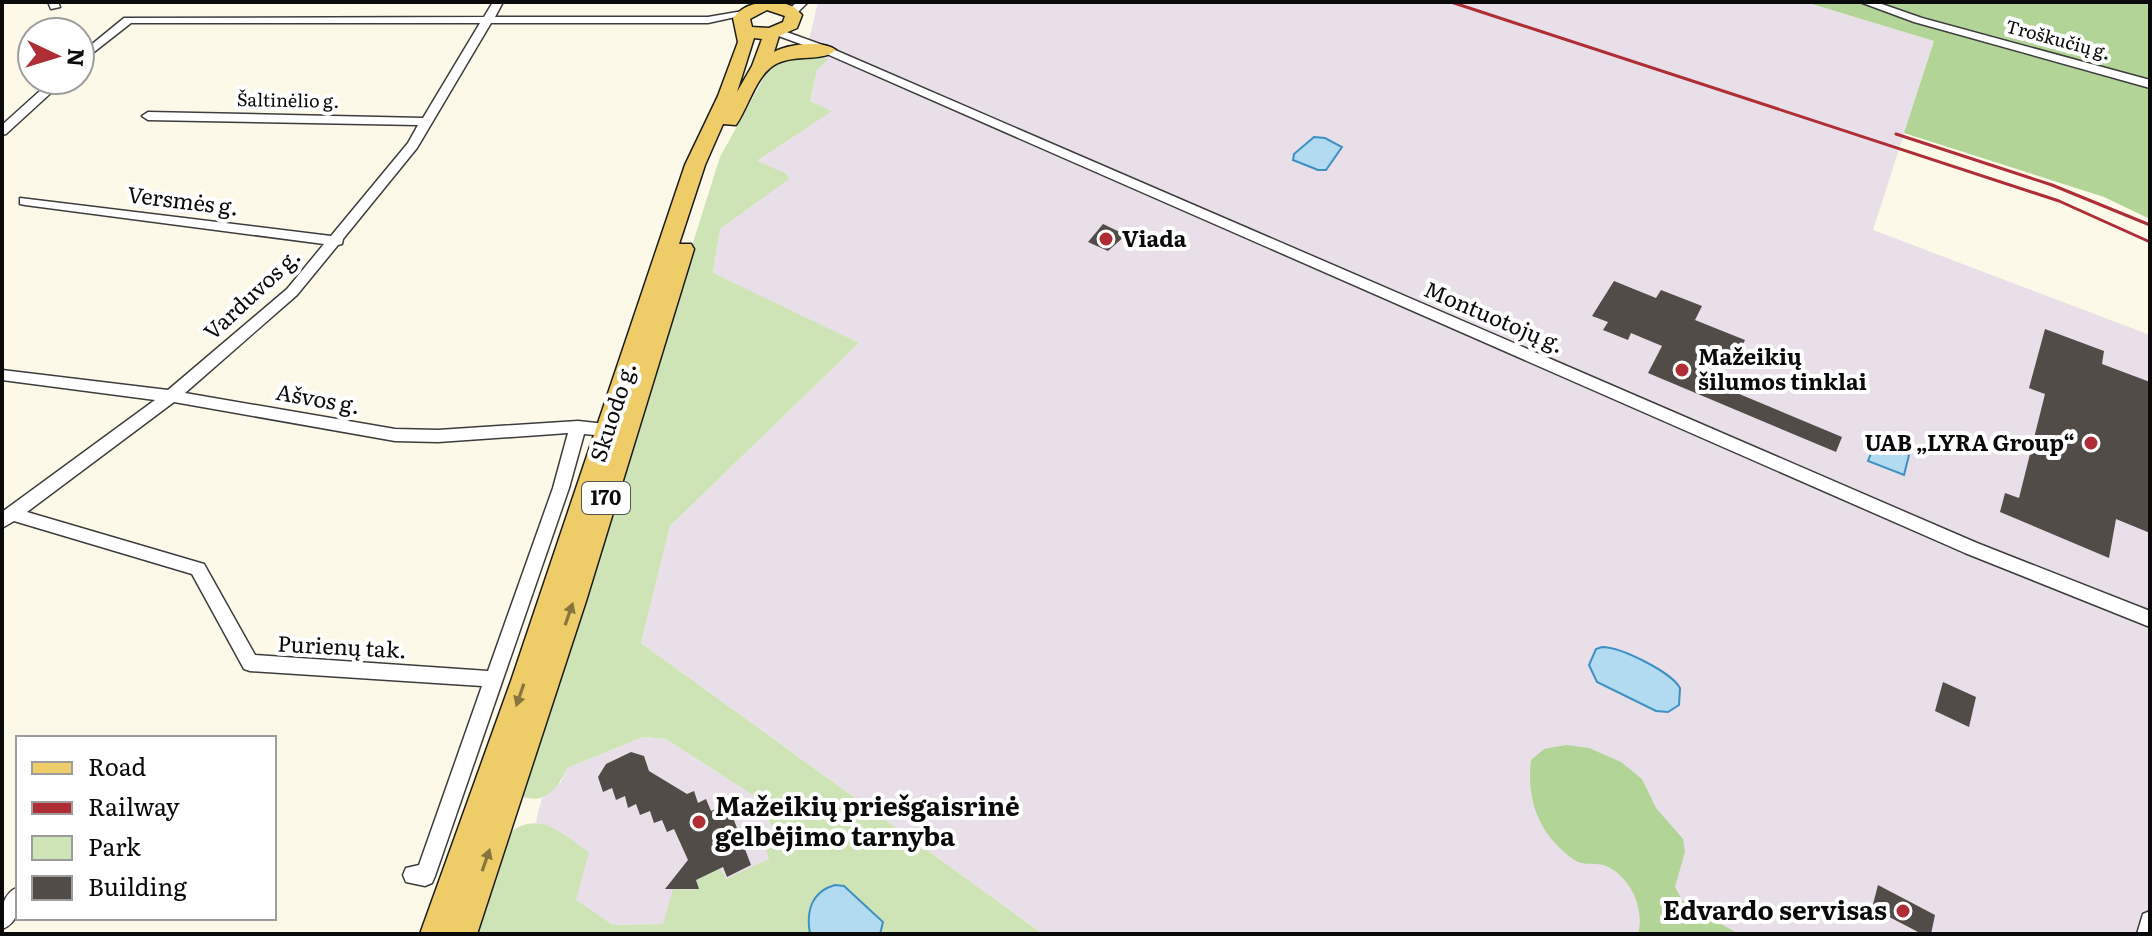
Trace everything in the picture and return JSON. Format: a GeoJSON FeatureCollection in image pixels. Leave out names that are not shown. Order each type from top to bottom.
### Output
{"type":"FeatureCollection","features":[{"type":"Feature","properties":{"kind":"main road"},"geometry":{"type":"LineString","coordinates":[[786,13],[760,34],[748,15],[786,13]]}},
{"type":"Feature","properties":{"kind":"main road","name":"Skuodo g."},"geometry":{"type":"LineString","coordinates":[[436,934],[710,165],[786,13]]}},
{"type":"Feature","properties":{"kind":"main road","name":"Skuodo g."},"geometry":{"type":"LineString","coordinates":[[461,934],[573,601],[617,431],[695,165],[739,66],[747,42],[748,15]]}},
{"type":"Feature","properties":{"kind":"main road"},"geometry":{"type":"LineString","coordinates":[[761,66],[787,52],[825,49]]}},
{"type":"Feature","properties":{"kind":"street","name":"Varduvos g."},"geometry":{"type":"LineString","coordinates":[[7,517],[171,396],[292,292],[337,241],[428,122],[498,2]]}},
{"type":"Feature","properties":{"kind":"street","name":"Troškučių g."},"geometry":{"type":"LineString","coordinates":[[1865,2],[1918,20],[2150,84]]}},
{"type":"Feature","properties":{"kind":"street","name":"Montuotojų g."},"geometry":{"type":"LineString","coordinates":[[786,13],[825,49],[1945,537],[2150,619]]}},
{"type":"Feature","properties":{"kind":"street"},"geometry":{"type":"LineString","coordinates":[[96,47],[128,20],[708,20],[748,15]]}},
{"type":"Feature","properties":{"kind":"street"},"geometry":{"type":"LineString","coordinates":[[2,131],[41,96]]}},
{"type":"Feature","properties":{"kind":"street","name":"Šaltinėlio g."},"geometry":{"type":"LineString","coordinates":[[148,116],[428,122]]}},
{"type":"Feature","properties":{"kind":"street","name":"Versmės g."},"geometry":{"type":"LineString","coordinates":[[25,201],[337,241]]}},
{"type":"Feature","properties":{"kind":"street","name":"Ašvos g."},"geometry":{"type":"LineString","coordinates":[[2,375],[171,396],[395,435],[438,436],[578,427],[617,431]]}},
{"type":"Feature","properties":{"kind":"street"},"geometry":{"type":"LineString","coordinates":[[413,875],[425,876],[561,488],[578,427]]}},
{"type":"Feature","properties":{"kind":"street","name":"Purienų tak."},"geometry":{"type":"LineString","coordinates":[[7,517],[198,569],[250,663],[493,679]]}},
{"type":"Feature","properties":{"kind":"street"},"geometry":{"type":"LineString","coordinates":[[2,919],[16,900]]}},
{"type":"Feature","properties":{"kind":"street"},"geometry":{"type":"LineString","coordinates":[[2148,934],[2150,921]]}},
{"type":"Feature","properties":{"kind":"shaded area"},"geometry":{"type":"Polygon","coordinates":[[[818,2],[1805,2],[1934,41],[1873,230],[2150,335],[2150,934],[1043,934],[641,643],[670,526],[859,343],[713,274],[720,229],[788,179],[787,174],[756,162],[831,111],[810,101],[817,69],[826,62],[806,52],[818,2]]]}},
{"type":"Feature","properties":{"kind":"shaded area"},"geometry":{"type":"Polygon","coordinates":[[[643,737],[666,739],[762,801],[774,835],[769,859],[726,880],[719,867],[663,924],[613,925],[576,901],[536,821],[542,798],[561,782],[567,768],[643,737]]]}},
{"type":"Feature","properties":{"kind":"green space"},"geometry":{"type":"Polygon","coordinates":[[[1805,2],[2150,2],[2150,219],[2104,197],[1904,133],[1934,41],[1805,2]]]}},
{"type":"Feature","properties":{"kind":"green space"},"geometry":{"type":"Polygon","coordinates":[[[816,54],[828,60],[817,70],[810,101],[832,111],[757,161],[787,174],[789,179],[720,229],[713,273],[859,343],[670,526],[641,643],[1043,934],[472,934],[503,838],[526,824],[537,823],[557,830],[589,852],[576,900],[613,925],[663,924],[673,889],[694,890],[693,879],[719,866],[726,879],[769,859],[763,841],[774,834],[762,801],[666,739],[643,737],[567,768],[554,789],[542,797],[535,799],[519,795],[720,157],[772,63],[816,54]]]}},
{"type":"Feature","properties":{"kind":"green space"},"geometry":{"type":"Polygon","coordinates":[[[1566,745],[1589,748],[1621,762],[1642,779],[1656,808],[1683,839],[1685,852],[1675,887],[1682,900],[1739,934],[1638,934],[1638,904],[1623,878],[1606,866],[1576,861],[1553,841],[1538,817],[1531,790],[1531,760],[1544,749],[1566,745]]]}},
{"type":"Feature","properties":{"kind":"water"},"geometry":{"type":"Polygon","coordinates":[[[1314,137],[1325,138],[1342,147],[1326,170],[1293,160],[1294,154],[1314,137]]]}},
{"type":"Feature","properties":{"kind":"water"},"geometry":{"type":"Polygon","coordinates":[[[1876,441],[1909,455],[1904,475],[1868,461],[1876,441]]]}},
{"type":"Feature","properties":{"kind":"water"},"geometry":{"type":"Polygon","coordinates":[[[1602,647],[1633,656],[1667,675],[1680,688],[1679,705],[1668,712],[1656,711],[1597,682],[1589,665],[1596,649],[1602,647]]]}},
{"type":"Feature","properties":{"kind":"water"},"geometry":{"type":"Polygon","coordinates":[[[835,885],[844,886],[883,922],[880,934],[810,934],[809,918],[815,898],[835,885]]]}},
{"type":"Feature","properties":{"kind":"building","name":"Viada"},"geometry":{"type":"Polygon","coordinates":[[[1103,224],[1126,235],[1108,251],[1088,242],[1103,224]]]}},
{"type":"Feature","properties":{"kind":"building","name":"Mažeikių šilumos tinklai"},"geometry":{"type":"Polygon","coordinates":[[[1614,281],[1656,298],[1661,290],[1702,306],[1695,320],[1745,340],[1736,359],[1722,353],[1708,381],[1842,437],[1836,452],[1648,373],[1662,346],[1631,333],[1628,340],[1603,330],[1608,322],[1592,316],[1614,281]]]}},
{"type":"Feature","properties":{"kind":"building","name":"UAB „LYRA Group“"},"geometry":{"type":"Polygon","coordinates":[[[2045,329],[2104,351],[2102,364],[2150,382],[2150,533],[2116,519],[2109,558],[2000,512],[2005,493],[2019,498],[2045,394],[2029,388],[2045,329]]]}},
{"type":"Feature","properties":{"kind":"building"},"geometry":{"type":"Polygon","coordinates":[[[1943,682],[1976,697],[1969,727],[1935,711],[1943,682]]]}},
{"type":"Feature","properties":{"kind":"building","name":"Mažeikių priešgaisrinė gelbėjimo tarnyba"},"geometry":{"type":"Polygon","coordinates":[[[631,752],[644,756],[649,771],[687,794],[694,791],[698,803],[706,799],[711,811],[720,807],[724,818],[732,815],[751,865],[727,877],[723,867],[696,880],[699,889],[665,889],[688,860],[674,829],[667,832],[662,820],[654,823],[650,811],[640,815],[636,804],[628,808],[625,796],[616,800],[612,788],[603,792],[598,777],[606,764],[631,752]]]}},
{"type":"Feature","properties":{"kind":"building","name":"Edvardo servisas"},"geometry":{"type":"Polygon","coordinates":[[[1878,885],[1935,915],[1931,934],[1922,934],[1872,908],[1878,885]]]}},
{"type":"Feature","properties":{"kind":"railway"},"geometry":{"type":"LineString","coordinates":[[1451,2],[2059,201],[2150,242]]}},
{"type":"Feature","properties":{"kind":"railway"},"geometry":{"type":"LineString","coordinates":[[1896,134],[2052,185],[2150,225]]}},
{"type":"Feature","properties":{"kind":"place","name":"Viada"},"geometry":{"type":"Point","coordinates":[1106,239]}},
{"type":"Feature","properties":{"kind":"place","name":"Mažeikių šilumos tinklai"},"geometry":{"type":"Point","coordinates":[1682,370]}},
{"type":"Feature","properties":{"kind":"place","name":"UAB „LYRA Group“"},"geometry":{"type":"Point","coordinates":[2091,443]}},
{"type":"Feature","properties":{"kind":"place","name":"Mažeikių priešgaisrinė gelbėjimo tarnyba"},"geometry":{"type":"Point","coordinates":[699,822]}},
{"type":"Feature","properties":{"kind":"place","name":"Edvardo servisas"},"geometry":{"type":"Point","coordinates":[1903,911]}}]}
